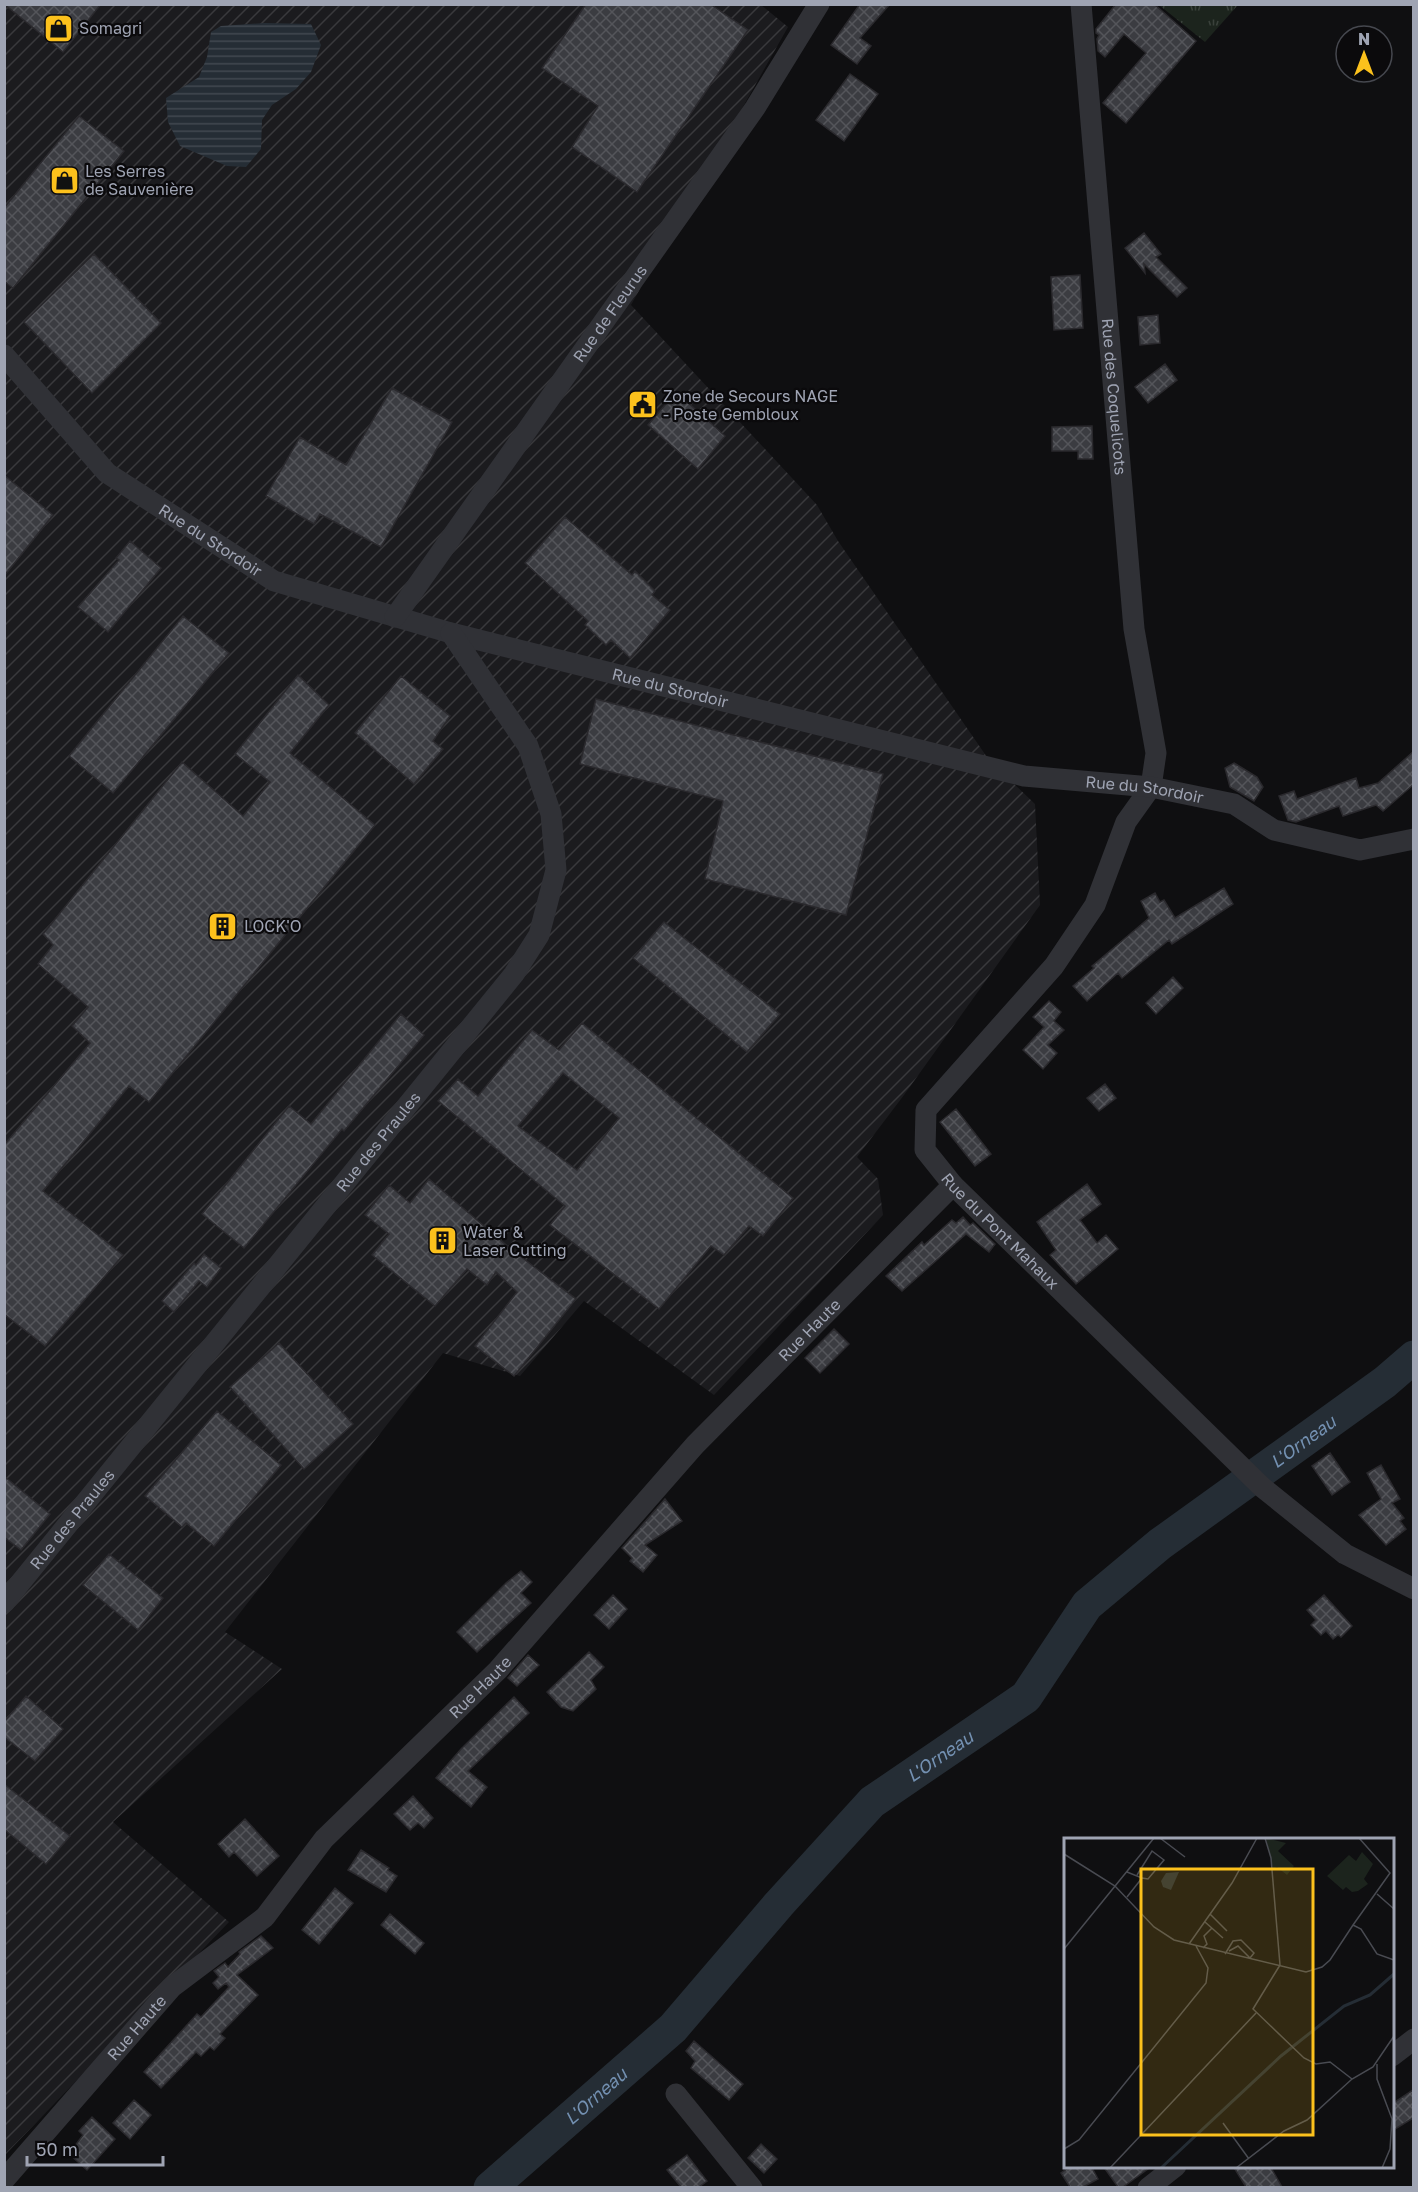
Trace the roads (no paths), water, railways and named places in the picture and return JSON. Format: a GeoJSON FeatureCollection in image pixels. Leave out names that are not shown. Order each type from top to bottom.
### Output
{"type":"FeatureCollection","features":[{"type":"Feature","properties":{"kind":"street","name":"Rue de Fleurus"},"geometry":{"type":"LineString","coordinates":[[395,617],[755,108],[819,4]]}},
{"type":"Feature","properties":{"kind":"street","name":"Rue des Coquelicots"},"geometry":{"type":"LineString","coordinates":[[1081,4],[1134,629],[1156,753],[1151,787]]}},
{"type":"Feature","properties":{"kind":"street","name":"Rue du Stordoir"},"geometry":{"type":"LineString","coordinates":[[4,355],[107,473],[274,581],[451,633],[1023,776],[1151,787],[1234,804],[1274,830],[1360,850],[1413,839]]}},
{"type":"Feature","properties":{"kind":"street","name":"Rue des Praules"},"geometry":{"type":"LineString","coordinates":[[4,1603],[514,974],[539,935],[556,870],[551,814],[528,746],[451,633]]}},
{"type":"Feature","properties":{"kind":"street","name":"Rue du Pont Mahaux"},"geometry":{"type":"LineString","coordinates":[[1151,787],[1126,822],[1095,906],[1054,966],[926,1110],[925,1150],[953,1185],[1262,1486],[1345,1554],[1413,1589]]}},
{"type":"Feature","properties":{"kind":"street","name":"Rue Haute"},"geometry":{"type":"LineString","coordinates":[[4,2180],[172,1987],[265,1917],[324,1839],[498,1670],[695,1445],[953,1185]]}},
{"type":"Feature","properties":{"kind":"street"},"geometry":{"type":"LineString","coordinates":[[1394,2054],[1413,2040]]}},
{"type":"Feature","properties":{"kind":"street"},"geometry":{"type":"LineString","coordinates":[[676,2094],[752,2187]]}},
{"type":"Feature","properties":{"kind":"street"},"geometry":{"type":"LineString","coordinates":[[1148,2187],[1173,2168]]}},
{"type":"Feature","properties":{"kind":"waterway","name":"L'Orneau"},"geometry":{"type":"LineString","coordinates":[[490,2188],[673,2028],[779,1904],[872,1802],[1026,1697],[1087,1605],[1160,1544],[1385,1382],[1414,1357]]}},
{"type":"Feature","properties":{"kind":"place","name":"Somagri"},"geometry":{"type":"Point","coordinates":[58,28]}},
{"type":"Feature","properties":{"kind":"place","name":"Les Serres de Sauvenière"},"geometry":{"type":"Point","coordinates":[64,180]}},
{"type":"Feature","properties":{"kind":"place","name":"Zone de Secours NAGE - Poste Gembloux"},"geometry":{"type":"Point","coordinates":[642,405]}},
{"type":"Feature","properties":{"kind":"place","name":"LOCK'O"},"geometry":{"type":"Point","coordinates":[223,926]}},
{"type":"Feature","properties":{"kind":"place","name":"Water & Laser Cutting"},"geometry":{"type":"Point","coordinates":[442,1241]}}]}
